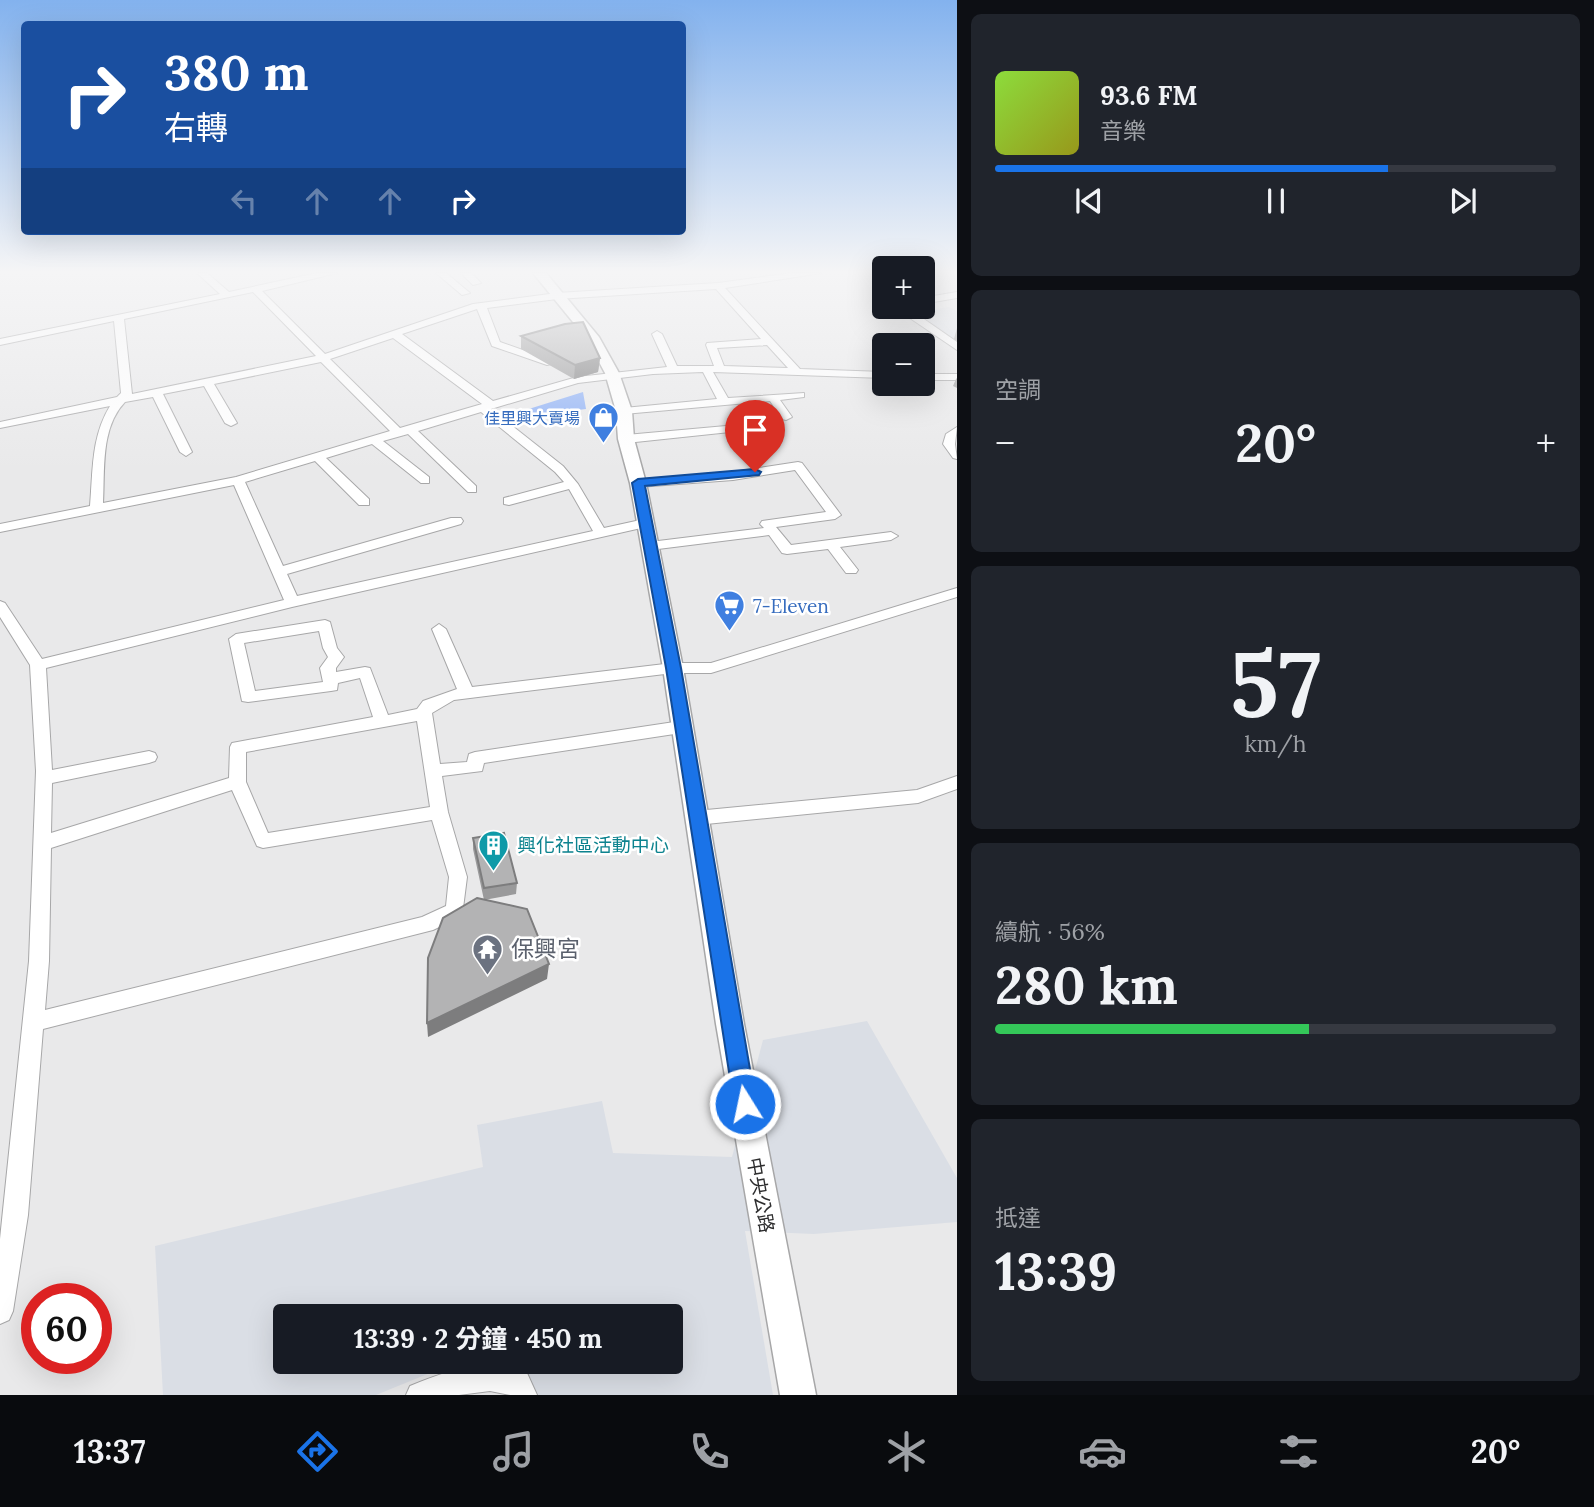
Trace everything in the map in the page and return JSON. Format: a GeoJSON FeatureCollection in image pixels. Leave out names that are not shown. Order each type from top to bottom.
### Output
{"type":"FeatureCollection","features":[{"type":"Feature","properties":{"kind":"main road","name":"中央公路"},"geometry":{"type":"LineString","coordinates":[[593,338],[612,373],[624,411],[626,439],[638,483],[673,668],[696,818],[797,1395]]}},
{"type":"Feature","properties":{"kind":"street"},"geometry":{"type":"LineString","coordinates":[[0,342],[19,338]]}},
{"type":"Feature","properties":{"kind":"street"},"geometry":{"type":"LineString","coordinates":[[96,510],[103,432],[107,416],[127,394],[122,338]]}},
{"type":"Feature","properties":{"kind":"street"},"geometry":{"type":"LineString","coordinates":[[304,338],[404,431],[472,489]]}},
{"type":"Feature","properties":{"kind":"street"},"geometry":{"type":"LineString","coordinates":[[0,425],[323,358],[383,338]]}},
{"type":"Feature","properties":{"kind":"street"},"geometry":{"type":"LineString","coordinates":[[400,338],[551,462],[572,484],[600,532]]}},
{"type":"Feature","properties":{"kind":"street"},"geometry":{"type":"LineString","coordinates":[[494,338],[496,344],[533,354],[568,374]]}},
{"type":"Feature","properties":{"kind":"street"},"geometry":{"type":"LineString","coordinates":[[659,338],[673,369]]}},
{"type":"Feature","properties":{"kind":"street"},"geometry":{"type":"LineString","coordinates":[[765,338],[798,373]]}},
{"type":"Feature","properties":{"kind":"street"},"geometry":{"type":"LineString","coordinates":[[721,371],[711,345],[769,342]]}},
{"type":"Feature","properties":{"kind":"street"},"geometry":{"type":"LineString","coordinates":[[0,528],[238,480],[488,408],[568,374],[673,369],[872,375]]}},
{"type":"Feature","properties":{"kind":"street"},"geometry":{"type":"LineString","coordinates":[[707,370],[714,387],[726,403]]}},
{"type":"Feature","properties":{"kind":"street"},"geometry":{"type":"LineString","coordinates":[[935,376],[957,377]]}},
{"type":"Feature","properties":{"kind":"street"},"geometry":{"type":"LineString","coordinates":[[207,382],[231,423]]}},
{"type":"Feature","properties":{"kind":"street"},"geometry":{"type":"LineString","coordinates":[[157,393],[186,452]]}},
{"type":"Feature","properties":{"kind":"street"},"geometry":{"type":"LineString","coordinates":[[624,411],[800,395]]}},
{"type":"Feature","properties":{"kind":"street"},"geometry":{"type":"LineString","coordinates":[[774,398],[786,417]]}},
{"type":"Feature","properties":{"kind":"street"},"geometry":{"type":"LineString","coordinates":[[626,439],[726,430]]}},
{"type":"Feature","properties":{"kind":"street"},"geometry":{"type":"LineString","coordinates":[[957,431],[950,437],[949,444],[957,455]]}},
{"type":"Feature","properties":{"kind":"street"},"geometry":{"type":"LineString","coordinates":[[374,440],[425,480]]}},
{"type":"Feature","properties":{"kind":"street"},"geometry":{"type":"LineString","coordinates":[[317,456],[364,502]]}},
{"type":"Feature","properties":{"kind":"street"},"geometry":{"type":"LineString","coordinates":[[638,483],[733,476],[798,466],[835,514],[767,524],[787,550],[891,536]]}},
{"type":"Feature","properties":{"kind":"street"},"geometry":{"type":"LineString","coordinates":[[238,480],[292,602]]}},
{"type":"Feature","properties":{"kind":"street"},"geometry":{"type":"LineString","coordinates":[[509,501],[572,484]]}},
{"type":"Feature","properties":{"kind":"street"},"geometry":{"type":"LineString","coordinates":[[278,572],[456,521]]}},
{"type":"Feature","properties":{"kind":"street"},"geometry":{"type":"LineString","coordinates":[[38,665],[292,602],[600,532],[647,535],[773,531]]}},
{"type":"Feature","properties":{"kind":"street"},"geometry":{"type":"LineString","coordinates":[[831,544],[850,570]]}},
{"type":"Feature","properties":{"kind":"street"},"geometry":{"type":"LineString","coordinates":[[31,1023],[426,924],[455,911],[458,877],[439,812],[432,771],[424,715],[429,705],[451,695],[673,668],[711,668],[957,592]]}},
{"type":"Feature","properties":{"kind":"street"},"geometry":{"type":"LineString","coordinates":[[0,606],[38,665],[43,778],[39,961],[31,1023],[16,1215],[0,1311]]}},
{"type":"Feature","properties":{"kind":"street"},"geometry":{"type":"LineString","coordinates":[[325,625],[330,648],[336,657],[328,668],[330,679],[331,686],[248,697],[236,639],[325,625]]}},
{"type":"Feature","properties":{"kind":"street"},"geometry":{"type":"LineString","coordinates":[[439,629],[467,694]]}},
{"type":"Feature","properties":{"kind":"street"},"geometry":{"type":"LineString","coordinates":[[330,679],[365,673],[382,720]]}},
{"type":"Feature","properties":{"kind":"street"},"geometry":{"type":"LineString","coordinates":[[424,715],[382,720],[238,747],[237,782],[263,841],[439,812]]}},
{"type":"Feature","properties":{"kind":"street"},"geometry":{"type":"LineString","coordinates":[[432,771],[476,766],[475,758],[681,727]]}},
{"type":"Feature","properties":{"kind":"street"},"geometry":{"type":"LineString","coordinates":[[43,778],[149,757]]}},
{"type":"Feature","properties":{"kind":"street"},"geometry":{"type":"LineString","coordinates":[[43,843],[237,782]]}},
{"type":"Feature","properties":{"kind":"street"},"geometry":{"type":"LineString","coordinates":[[696,818],[918,796],[957,782]]}},
{"type":"Feature","properties":{"kind":"street"},"geometry":{"type":"LineString","coordinates":[[419,1395],[460,1381],[488,1376],[518,1382],[524,1395]]}},
{"type":"Feature","properties":{"kind":"shaded area"},"geometry":{"type":"Polygon","coordinates":[[[943,338],[957,338],[957,348],[943,338]]]}},
{"type":"Feature","properties":{"kind":"shaded area"},"geometry":{"type":"Polygon","coordinates":[[[867,1021],[957,1178],[957,1222],[814,1234],[745,1231],[773,1395],[534,1395],[525,1374],[683,1374],[683,1304],[273,1304],[273,1374],[428,1374],[376,1395],[163,1395],[155,1246],[483,1167],[477,1125],[602,1101],[613,1153],[732,1157],[763,1040],[867,1021]]]}},
{"type":"Feature","properties":{"kind":"water"},"geometry":{"type":"Polygon","coordinates":[[[583,392],[586,409],[546,414],[510,430],[497,419],[583,392]]]}},
{"type":"Feature","properties":{"kind":"building"},"geometry":{"type":"Polygon","coordinates":[[[525,338],[591,338],[600,358],[575,365],[525,338]]]}},
{"type":"Feature","properties":{"kind":"building","name":"興化社區活動中心"},"geometry":{"type":"Polygon","coordinates":[[[504,833],[517,883],[484,888],[473,838],[504,833]]]}},
{"type":"Feature","properties":{"kind":"building","name":"保興宮"},"geometry":{"type":"Polygon","coordinates":[[[477,898],[527,909],[549,964],[427,1023],[428,958],[443,918],[477,898]]]}},
{"type":"Feature","properties":{"kind":"place","name":"佳里興大賣場"},"geometry":{"type":"Point","coordinates":[603,445]}},
{"type":"Feature","properties":{"kind":"place","name":"7-Eleven"},"geometry":{"type":"Point","coordinates":[730,633]}},
{"type":"Feature","properties":{"kind":"place","name":"興化社區活動中心"},"geometry":{"type":"Point","coordinates":[494,872]}},
{"type":"Feature","properties":{"kind":"place","name":"保興宮"},"geometry":{"type":"Point","coordinates":[488,976]}},
{"type":"Feature","properties":{"kind":"route"},"geometry":{"type":"LineString","coordinates":[[745,1104],[688,772],[673,668],[638,483],[755,472]]}}]}
